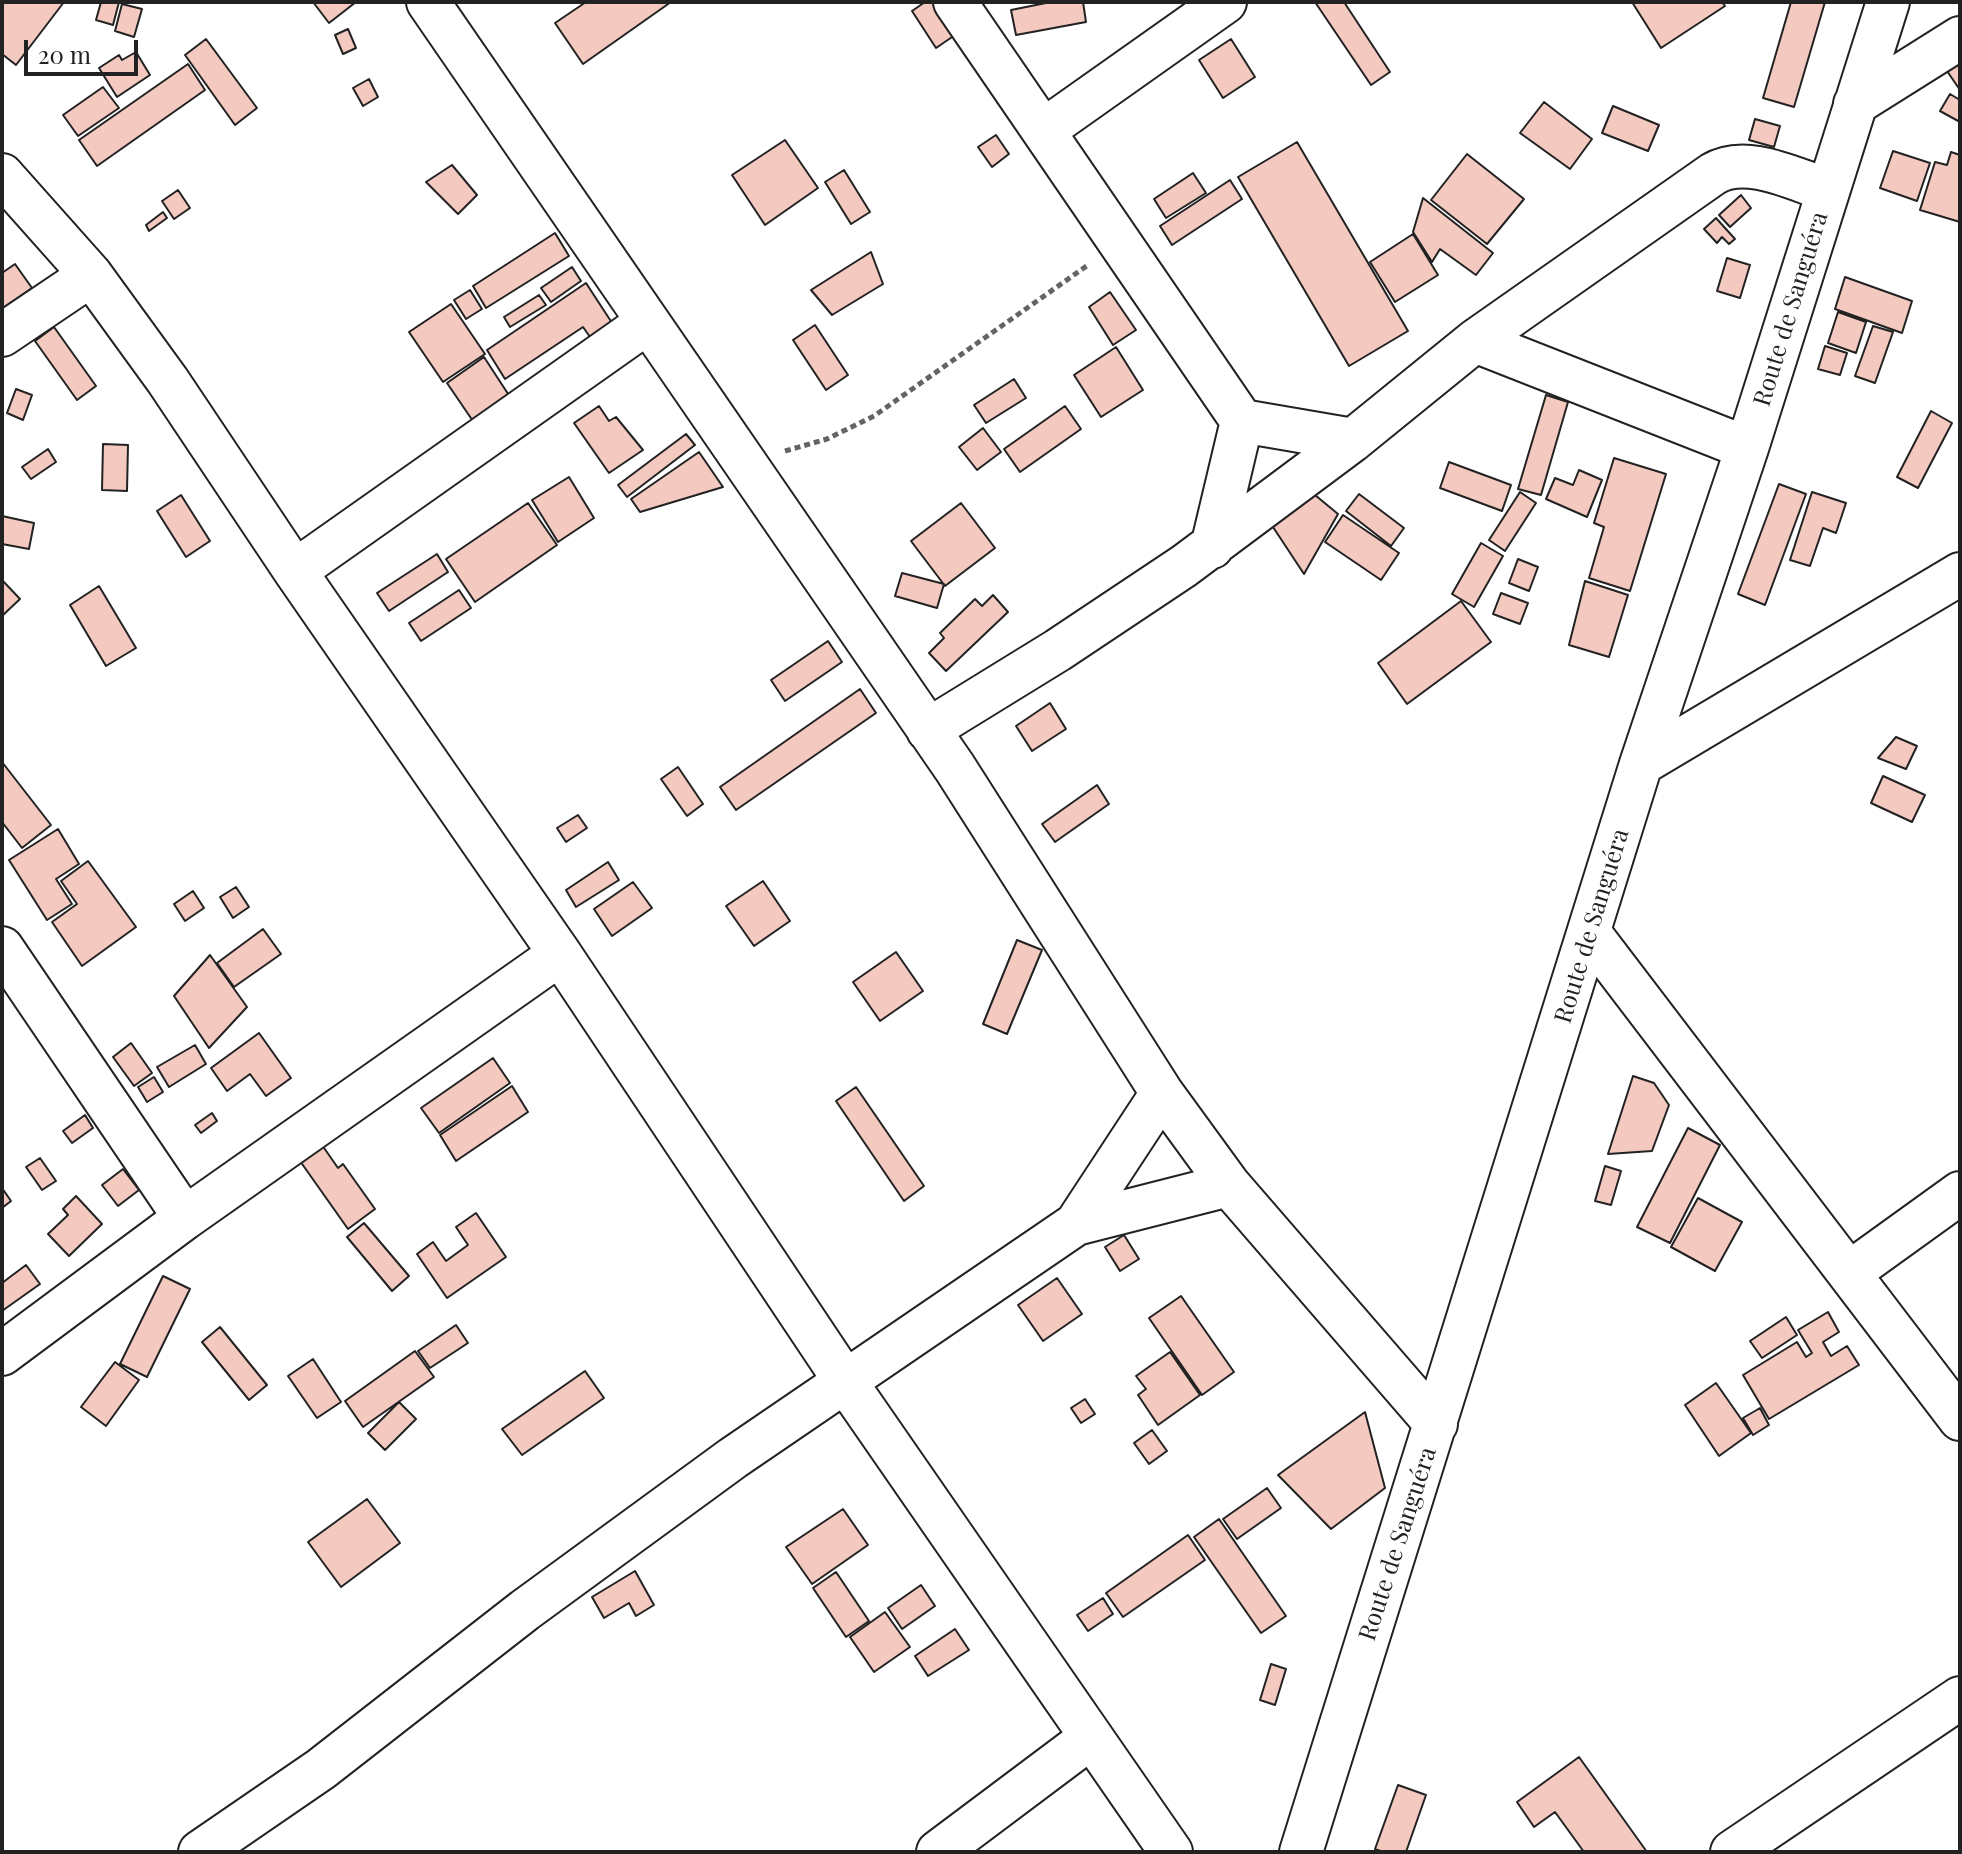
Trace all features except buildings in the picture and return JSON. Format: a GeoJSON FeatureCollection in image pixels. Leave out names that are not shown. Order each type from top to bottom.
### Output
{"type":"FeatureCollection","features":[{"type":"Feature","properties":{"kind":"street"},"geometry":{"type":"LineString","coordinates":[[428,2],[928,730],[1162,1093],[1229,1185],[1436,1424]]}},
{"type":"Feature","properties":{"kind":"street"},"geometry":{"type":"LineString","coordinates":[[955,2],[1242,421],[1353,440]]}},
{"type":"Feature","properties":{"kind":"street"},"geometry":{"type":"LineString","coordinates":[[1044,130],[1225,2]]}},
{"type":"Feature","properties":{"kind":"street","name":"Route de Sanguéra"},"geometry":{"type":"LineString","coordinates":[[1301,1852],[1591,935],[1641,764],[1747,448],[1888,2]]}},
{"type":"Feature","properties":{"kind":"street"},"geometry":{"type":"LineString","coordinates":[[1855,104],[1960,38]]}},
{"type":"Feature","properties":{"kind":"street"},"geometry":{"type":"LineString","coordinates":[[928,730],[1058,650],[1212,547],[1353,440],[1475,341],[1721,169],[1746,166],[1828,190]]}},
{"type":"Feature","properties":{"kind":"street"},"geometry":{"type":"LineString","coordinates":[[2,175],[91,275],[168,381],[295,571],[560,954],[845,1381],[1171,1852]]}},
{"type":"Feature","properties":{"kind":"street"},"geometry":{"type":"LineString","coordinates":[[2,335],[91,275]]}},
{"type":"Feature","properties":{"kind":"street"},"geometry":{"type":"LineString","coordinates":[[295,571],[648,322]]}},
{"type":"Feature","properties":{"kind":"street"},"geometry":{"type":"LineString","coordinates":[[1475,341],[1747,448]]}},
{"type":"Feature","properties":{"kind":"street"},"geometry":{"type":"LineString","coordinates":[[1212,547],[1242,421]]}},
{"type":"Feature","properties":{"kind":"street"},"geometry":{"type":"LineString","coordinates":[[1641,764],[1960,574]]}},
{"type":"Feature","properties":{"kind":"street"},"geometry":{"type":"LineString","coordinates":[[1591,935],[1960,1419]]}},
{"type":"Feature","properties":{"kind":"street"},"geometry":{"type":"LineString","coordinates":[[2,948],[185,1218]]}},
{"type":"Feature","properties":{"kind":"street"},"geometry":{"type":"LineString","coordinates":[[2,1354],[185,1218],[560,954]]}},
{"type":"Feature","properties":{"kind":"street"},"geometry":{"type":"LineString","coordinates":[[1076,1224],[1162,1093]]}},
{"type":"Feature","properties":{"kind":"street"},"geometry":{"type":"LineString","coordinates":[[200,1852],[321,1769],[525,1610],[733,1458],[1076,1224],[1229,1185]]}},
{"type":"Feature","properties":{"kind":"street"},"geometry":{"type":"LineString","coordinates":[[1849,1273],[1960,1193]]}},
{"type":"Feature","properties":{"kind":"street"},"geometry":{"type":"LineString","coordinates":[[1732,1852],[1960,1698]]}},
{"type":"Feature","properties":{"kind":"street"},"geometry":{"type":"LineString","coordinates":[[938,1852],[1090,1738]]}},
{"type":"Feature","properties":{"kind":"path"},"geometry":{"type":"LineString","coordinates":[[735,449],[788,451],[827,439],[874,416],[1041,296],[1122,243]]}}]}
